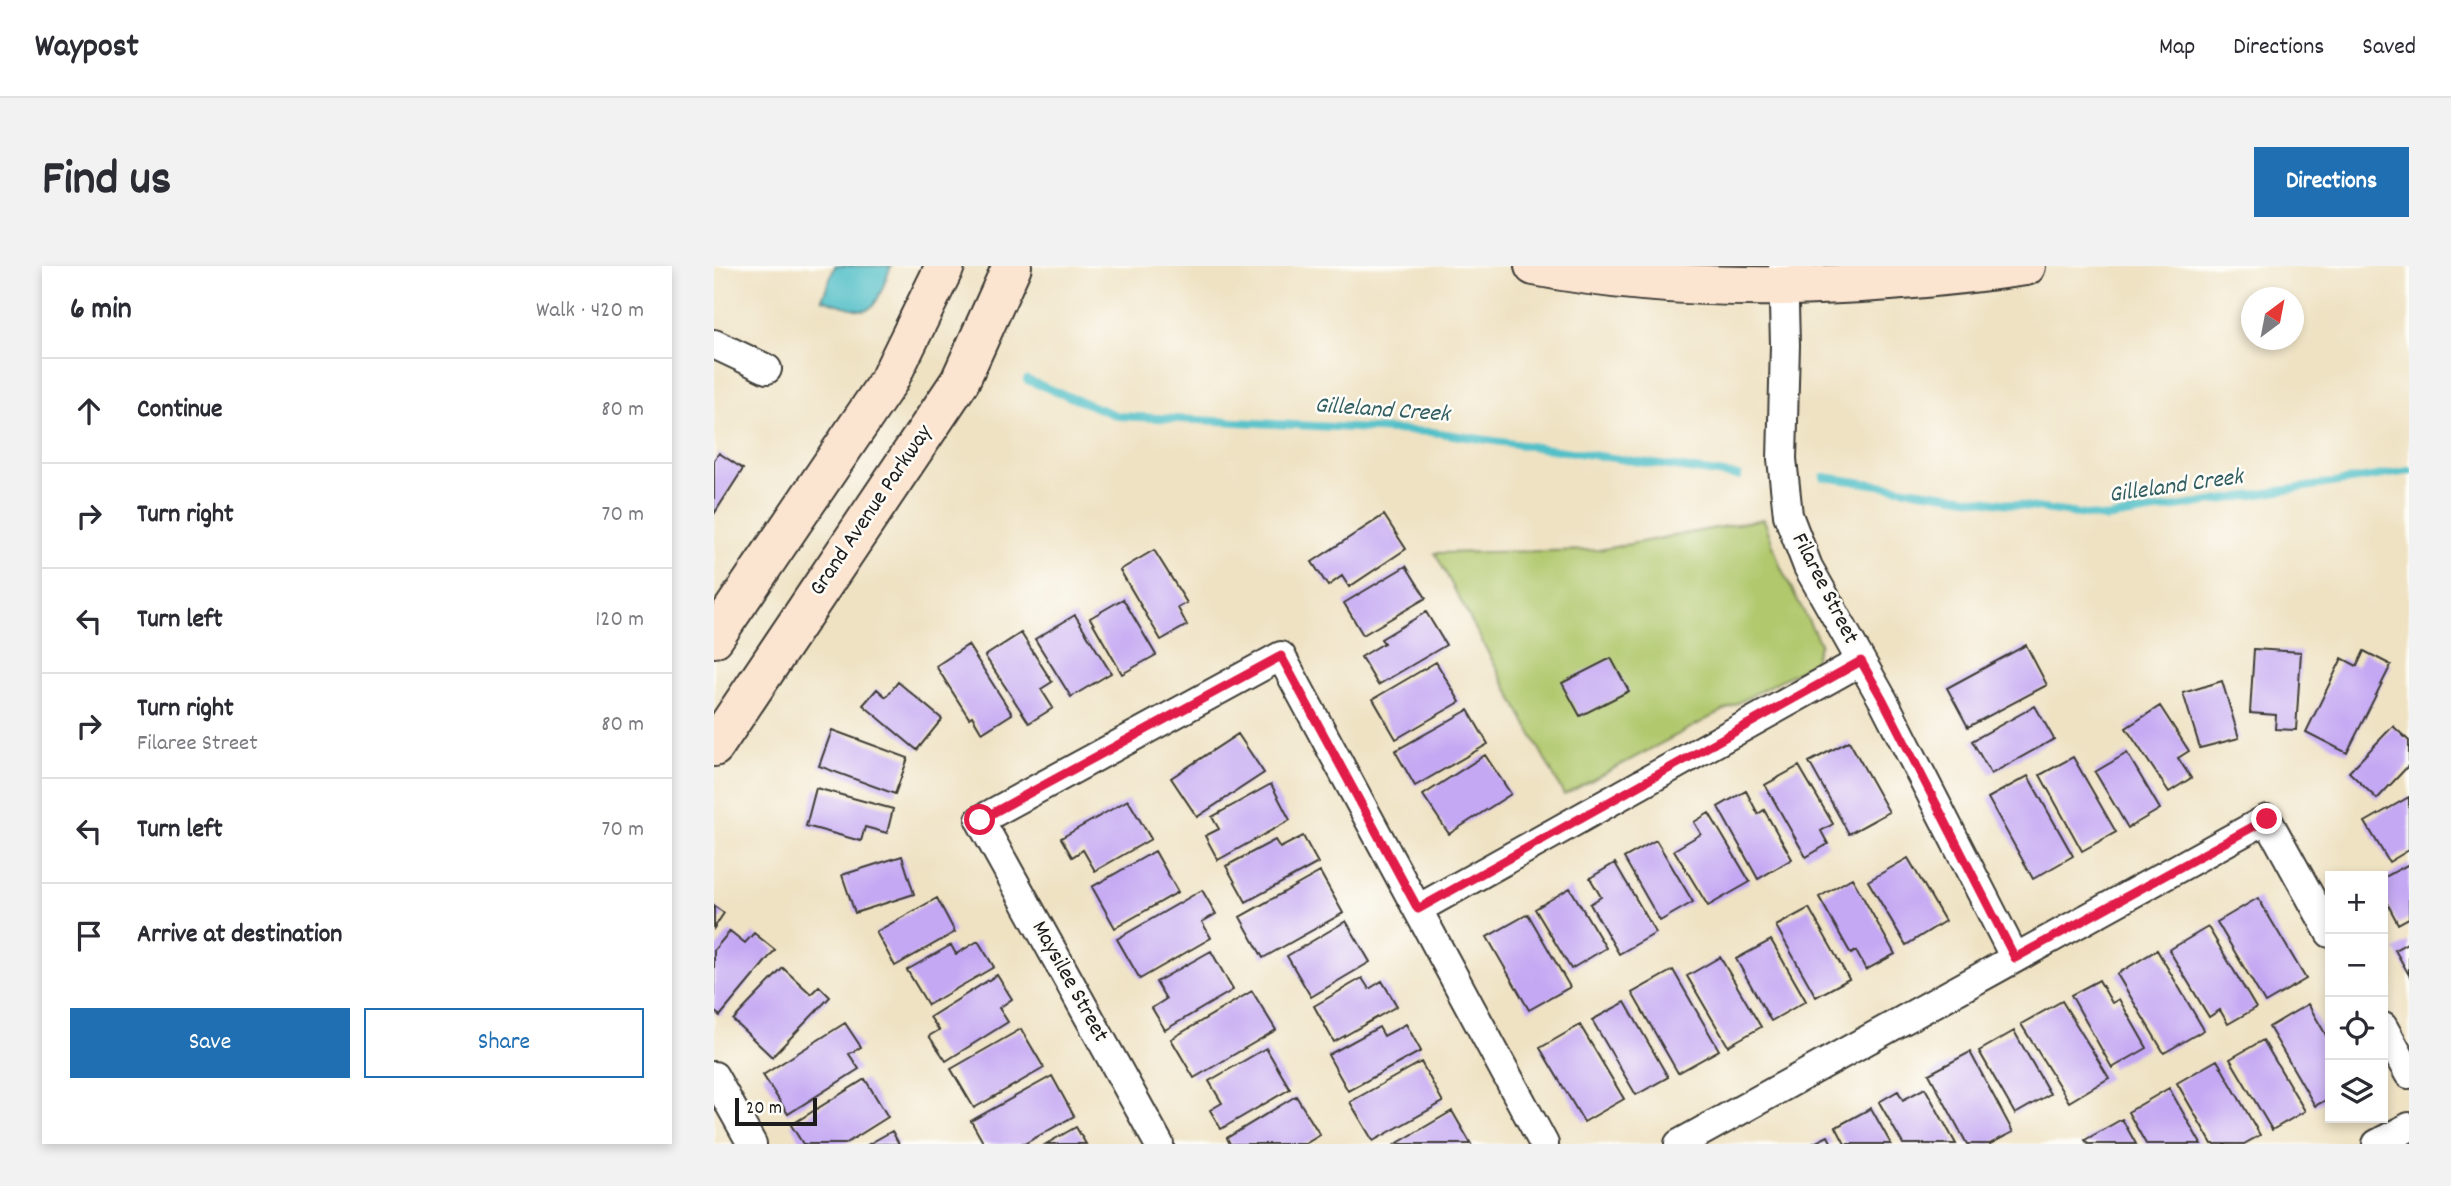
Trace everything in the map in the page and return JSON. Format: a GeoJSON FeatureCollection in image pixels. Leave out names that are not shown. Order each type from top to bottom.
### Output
{"type":"FeatureCollection","features":[{"type":"Feature","properties":{"kind":"street"},"geometry":{"type":"LineString","coordinates":[[714,638],[889,380],[944,266]]}},
{"type":"Feature","properties":{"kind":"street","name":"Grand Avenue Parkway"},"geometry":{"type":"LineString","coordinates":[[714,747],[960,381],[1012,266]]}},
{"type":"Feature","properties":{"kind":"street"},"geometry":{"type":"LineString","coordinates":[[1534,266],[1578,274],[1674,283],[1784,276],[1916,280],[2026,266]]}},
{"type":"Feature","properties":{"kind":"street","name":"Filaree Street"},"geometry":{"type":"LineString","coordinates":[[1784,276],[1782,458],[1788,515],[1808,567],[1883,700],[2015,958]]}},
{"type":"Feature","properties":{"kind":"street"},"geometry":{"type":"LineString","coordinates":[[714,344],[766,369]]}},
{"type":"Feature","properties":{"kind":"street","name":"Maysilee Street"},"geometry":{"type":"LineString","coordinates":[[1159,1144],[980,820],[1281,656],[1418,909]]}},
{"type":"Feature","properties":{"kind":"street"},"geometry":{"type":"LineString","coordinates":[[1544,1144],[1418,909],[1861,661]]}},
{"type":"Feature","properties":{"kind":"street"},"geometry":{"type":"LineString","coordinates":[[1679,1144],[2267,819],[2325,924]]}},
{"type":"Feature","properties":{"kind":"street"},"geometry":{"type":"LineString","coordinates":[[2388,1036],[2409,1074]]}},
{"type":"Feature","properties":{"kind":"street"},"geometry":{"type":"LineString","coordinates":[[714,1076],[752,1144]]}},
{"type":"Feature","properties":{"kind":"street"},"geometry":{"type":"LineString","coordinates":[[2377,1144],[2409,1127]]}},
{"type":"Feature","properties":{"kind":"green space"},"geometry":{"type":"Polygon","coordinates":[[[1764,519],[1781,568],[1820,643],[1813,663],[1564,795],[1435,553],[1598,550],[1764,519]]]}},
{"type":"Feature","properties":{"kind":"water"},"geometry":{"type":"Polygon","coordinates":[[[835,266],[891,266],[874,304],[862,310],[822,299],[835,266]]]}},
{"type":"Feature","properties":{"kind":"building"},"geometry":{"type":"Polygon","coordinates":[[[719,453],[743,469],[714,514],[714,460],[719,453]]]}},
{"type":"Feature","properties":{"kind":"building"},"geometry":{"type":"Polygon","coordinates":[[[1384,515],[1406,549],[1349,587],[1342,576],[1328,586],[1312,562],[1384,515]]]}},
{"type":"Feature","properties":{"kind":"building"},"geometry":{"type":"Polygon","coordinates":[[[1154,550],[1187,603],[1178,608],[1187,625],[1161,640],[1120,570],[1154,550]]]}},
{"type":"Feature","properties":{"kind":"building"},"geometry":{"type":"Polygon","coordinates":[[[1406,566],[1426,598],[1363,635],[1344,603],[1406,566]]]}},
{"type":"Feature","properties":{"kind":"building"},"geometry":{"type":"Polygon","coordinates":[[[1123,599],[1156,655],[1122,674],[1090,618],[1123,599]]]}},
{"type":"Feature","properties":{"kind":"building"},"geometry":{"type":"Polygon","coordinates":[[[1426,612],[1446,645],[1378,685],[1361,657],[1384,643],[1381,639],[1426,612]]]}},
{"type":"Feature","properties":{"kind":"building"},"geometry":{"type":"Polygon","coordinates":[[[1075,615],[1111,673],[1071,697],[1035,639],[1075,615]]]}},
{"type":"Feature","properties":{"kind":"building"},"geometry":{"type":"Polygon","coordinates":[[[1021,633],[1052,682],[1041,689],[1053,708],[1029,723],[985,656],[1021,633]]]}},
{"type":"Feature","properties":{"kind":"building"},"geometry":{"type":"Polygon","coordinates":[[[968,645],[1012,714],[982,733],[972,716],[969,718],[936,666],[968,645]]]}},
{"type":"Feature","properties":{"kind":"building"},"geometry":{"type":"Polygon","coordinates":[[[2026,645],[2047,685],[1968,727],[1947,688],[2026,645]]]}},
{"type":"Feature","properties":{"kind":"building"},"geometry":{"type":"Polygon","coordinates":[[[2254,649],[2301,652],[2296,730],[2275,729],[2276,715],[2250,713],[2254,649]]]}},
{"type":"Feature","properties":{"kind":"building"},"geometry":{"type":"Polygon","coordinates":[[[2364,651],[2391,665],[2347,753],[2306,732],[2342,658],[2357,666],[2364,651]]]}},
{"type":"Feature","properties":{"kind":"building"},"geometry":{"type":"Polygon","coordinates":[[[1611,658],[1629,691],[1580,716],[1562,683],[1611,658]]]}},
{"type":"Feature","properties":{"kind":"building"},"geometry":{"type":"Polygon","coordinates":[[[1436,662],[1460,702],[1396,739],[1373,699],[1436,662]]]}},
{"type":"Feature","properties":{"kind":"building"},"geometry":{"type":"Polygon","coordinates":[[[2222,681],[2239,738],[2200,748],[2183,693],[2222,681]]]}},
{"type":"Feature","properties":{"kind":"building"},"geometry":{"type":"Polygon","coordinates":[[[898,682],[942,719],[917,750],[863,705],[877,689],[886,697],[898,682]]]}},
{"type":"Feature","properties":{"kind":"building"},"geometry":{"type":"Polygon","coordinates":[[[2035,706],[2054,739],[1991,774],[1972,741],[2035,706]]]}},
{"type":"Feature","properties":{"kind":"building"},"geometry":{"type":"Polygon","coordinates":[[[2160,706],[2189,751],[2178,758],[2191,778],[2169,792],[2126,728],[2160,706]]]}},
{"type":"Feature","properties":{"kind":"building"},"geometry":{"type":"Polygon","coordinates":[[[1468,710],[1488,744],[1415,786],[1395,751],[1468,710]]]}},
{"type":"Feature","properties":{"kind":"building"},"geometry":{"type":"Polygon","coordinates":[[[2393,726],[2409,741],[2409,765],[2377,799],[2349,772],[2393,726]]]}},
{"type":"Feature","properties":{"kind":"building"},"geometry":{"type":"Polygon","coordinates":[[[832,730],[908,758],[895,794],[819,766],[832,730]]]}},
{"type":"Feature","properties":{"kind":"building"},"geometry":{"type":"Polygon","coordinates":[[[1238,734],[1264,773],[1197,817],[1171,778],[1238,734]]]}},
{"type":"Feature","properties":{"kind":"building"},"geometry":{"type":"Polygon","coordinates":[[[1849,741],[1889,812],[1849,834],[1809,762],[1849,741]]]}},
{"type":"Feature","properties":{"kind":"building"},"geometry":{"type":"Polygon","coordinates":[[[2127,753],[2160,809],[2128,828],[2095,772],[2127,753]]]}},
{"type":"Feature","properties":{"kind":"building"},"geometry":{"type":"Polygon","coordinates":[[[1485,755],[1511,794],[1449,834],[1423,795],[1485,755]]]}},
{"type":"Feature","properties":{"kind":"building"},"geometry":{"type":"Polygon","coordinates":[[[2073,757],[2116,832],[2082,851],[2040,775],[2073,757]]]}},
{"type":"Feature","properties":{"kind":"building"},"geometry":{"type":"Polygon","coordinates":[[[1799,766],[1833,824],[1821,831],[1828,844],[1806,857],[1765,785],[1799,766]]]}},
{"type":"Feature","properties":{"kind":"building"},"geometry":{"type":"Polygon","coordinates":[[[2028,776],[2073,856],[2033,879],[1988,798],[2028,776]]]}},
{"type":"Feature","properties":{"kind":"building"},"geometry":{"type":"Polygon","coordinates":[[[1271,784],[1290,820],[1218,860],[1205,836],[1219,829],[1212,817],[1271,784]]]}},
{"type":"Feature","properties":{"kind":"building"},"geometry":{"type":"Polygon","coordinates":[[[816,788],[893,809],[887,833],[865,827],[861,841],[806,826],[816,788]]]}},
{"type":"Feature","properties":{"kind":"building"},"geometry":{"type":"Polygon","coordinates":[[[1746,791],[1758,814],[1764,810],[1792,859],[1758,879],[1718,807],[1746,791]]]}},
{"type":"Feature","properties":{"kind":"building"},"geometry":{"type":"Polygon","coordinates":[[[2409,797],[2409,850],[2389,862],[2365,822],[2409,797]]]}},
{"type":"Feature","properties":{"kind":"building"},"geometry":{"type":"Polygon","coordinates":[[[1128,800],[1151,839],[1095,871],[1083,850],[1072,857],[1061,838],[1128,800]]]}},
{"type":"Feature","properties":{"kind":"building"},"geometry":{"type":"Polygon","coordinates":[[[1709,813],[1750,882],[1708,906],[1674,850],[1701,834],[1694,822],[1709,813]]]}},
{"type":"Feature","properties":{"kind":"building"},"geometry":{"type":"Polygon","coordinates":[[[1303,836],[1318,863],[1246,902],[1226,866],[1275,840],[1280,848],[1303,836]]]}},
{"type":"Feature","properties":{"kind":"building"},"geometry":{"type":"Polygon","coordinates":[[[1656,840],[1693,902],[1660,921],[1624,858],[1656,840]]]}},
{"type":"Feature","properties":{"kind":"building"},"geometry":{"type":"Polygon","coordinates":[[[1155,851],[1178,892],[1115,928],[1092,887],[1155,851]]]}},
{"type":"Feature","properties":{"kind":"building"},"geometry":{"type":"Polygon","coordinates":[[[902,856],[914,894],[855,913],[842,875],[902,856]]]}},
{"type":"Feature","properties":{"kind":"building"},"geometry":{"type":"Polygon","coordinates":[[[1908,858],[1945,921],[1906,945],[1868,881],[1908,858]]]}},
{"type":"Feature","properties":{"kind":"building"},"geometry":{"type":"Polygon","coordinates":[[[1615,863],[1656,933],[1619,954],[1590,904],[1601,897],[1590,878],[1615,863]]]}},
{"type":"Feature","properties":{"kind":"building"},"geometry":{"type":"Polygon","coordinates":[[[2409,864],[2409,918],[2398,924],[2388,905],[2388,875],[2409,864]]]}},
{"type":"Feature","properties":{"kind":"building"},"geometry":{"type":"Polygon","coordinates":[[[1320,872],[1343,913],[1263,958],[1240,917],[1320,872]]]}},
{"type":"Feature","properties":{"kind":"building"},"geometry":{"type":"Polygon","coordinates":[[[1852,878],[1895,954],[1866,970],[1856,951],[1851,954],[1819,897],[1852,878]]]}},
{"type":"Feature","properties":{"kind":"building"},"geometry":{"type":"Polygon","coordinates":[[[1570,888],[1606,948],[1571,969],[1535,909],[1570,888]]]}},
{"type":"Feature","properties":{"kind":"building"},"geometry":{"type":"Polygon","coordinates":[[[1202,890],[1216,914],[1202,922],[1211,938],[1140,979],[1117,939],[1202,890]]]}},
{"type":"Feature","properties":{"kind":"building"},"geometry":{"type":"Polygon","coordinates":[[[937,898],[955,932],[895,966],[876,932],[937,898]]]}},
{"type":"Feature","properties":{"kind":"building"},"geometry":{"type":"Polygon","coordinates":[[[2258,898],[2306,979],[2265,1003],[2217,922],[2258,898]]]}},
{"type":"Feature","properties":{"kind":"building"},"geometry":{"type":"Polygon","coordinates":[[[714,906],[724,913],[714,928],[714,906]]]}},
{"type":"Feature","properties":{"kind":"building"},"geometry":{"type":"Polygon","coordinates":[[[1809,908],[1849,979],[1816,997],[1776,926],[1809,908]]]}},
{"type":"Feature","properties":{"kind":"building"},"geometry":{"type":"Polygon","coordinates":[[[1528,914],[1570,987],[1529,1010],[1487,937],[1528,914]]]}},
{"type":"Feature","properties":{"kind":"building"},"geometry":{"type":"Polygon","coordinates":[[[1346,921],[1370,962],[1311,997],[1287,956],[1346,921]]]}},
{"type":"Feature","properties":{"kind":"building"},"geometry":{"type":"Polygon","coordinates":[[[2208,927],[2256,1008],[2228,1024],[2220,1010],[2209,1017],[2169,950],[2208,927]]]}},
{"type":"Feature","properties":{"kind":"building"},"geometry":{"type":"Polygon","coordinates":[[[730,931],[745,943],[754,933],[775,950],[720,1016],[714,1011],[714,950],[730,931]]]}},
{"type":"Feature","properties":{"kind":"building"},"geometry":{"type":"Polygon","coordinates":[[[1771,940],[1806,1001],[1771,1021],[1736,959],[1771,940]]]}},
{"type":"Feature","properties":{"kind":"building"},"geometry":{"type":"Polygon","coordinates":[[[978,941],[994,967],[928,1005],[907,970],[951,945],[956,954],[978,941]]]}},
{"type":"Feature","properties":{"kind":"building"},"geometry":{"type":"Polygon","coordinates":[[[2409,942],[2409,975],[2395,950],[2409,942]]]}},
{"type":"Feature","properties":{"kind":"building"},"geometry":{"type":"Polygon","coordinates":[[[2157,950],[2204,1030],[2164,1053],[2117,974],[2157,950]]]}},
{"type":"Feature","properties":{"kind":"building"},"geometry":{"type":"Polygon","coordinates":[[[1211,951],[1233,990],[1165,1030],[1152,1008],[1166,999],[1156,982],[1211,951]]]}},
{"type":"Feature","properties":{"kind":"building"},"geometry":{"type":"Polygon","coordinates":[[[1720,957],[1761,1027],[1728,1046],[1687,976],[1720,957]]]}},
{"type":"Feature","properties":{"kind":"building"},"geometry":{"type":"Polygon","coordinates":[[[783,968],[811,994],[819,986],[830,997],[772,1057],[733,1020],[783,968]]]}},
{"type":"Feature","properties":{"kind":"building"},"geometry":{"type":"Polygon","coordinates":[[[1673,970],[1719,1050],[1678,1073],[1632,993],[1673,970]]]}},
{"type":"Feature","properties":{"kind":"building"},"geometry":{"type":"Polygon","coordinates":[[[997,975],[1012,999],[999,1008],[1008,1022],[946,1061],[929,1036],[939,1030],[930,1017],[997,975]]]}},
{"type":"Feature","properties":{"kind":"building"},"geometry":{"type":"Polygon","coordinates":[[[1362,978],[1369,989],[1382,981],[1397,1006],[1334,1042],[1314,1006],[1362,978]]]}},
{"type":"Feature","properties":{"kind":"building"},"geometry":{"type":"Polygon","coordinates":[[[2099,980],[2112,1003],[2119,999],[2147,1048],[2112,1068],[2071,995],[2099,980]]]}},
{"type":"Feature","properties":{"kind":"building"},"geometry":{"type":"Polygon","coordinates":[[[1252,991],[1276,1030],[1194,1078],[1171,1039],[1252,991]]]}},
{"type":"Feature","properties":{"kind":"building"},"geometry":{"type":"Polygon","coordinates":[[[2062,1001],[2109,1078],[2069,1102],[2021,1024],[2062,1001]]]}},
{"type":"Feature","properties":{"kind":"building"},"geometry":{"type":"Polygon","coordinates":[[[1625,1002],[1668,1077],[1636,1095],[1592,1020],[1625,1002]]]}},
{"type":"Feature","properties":{"kind":"building"},"geometry":{"type":"Polygon","coordinates":[[[2308,1004],[2325,1033],[2325,1101],[2315,1106],[2269,1027],[2308,1004]]]}},
{"type":"Feature","properties":{"kind":"building"},"geometry":{"type":"Polygon","coordinates":[[[845,1023],[861,1047],[849,1054],[859,1069],[788,1114],[763,1075],[845,1023]]]}},
{"type":"Feature","properties":{"kind":"building"},"geometry":{"type":"Polygon","coordinates":[[[1406,1024],[1421,1051],[1348,1091],[1328,1055],[1379,1027],[1384,1036],[1406,1024]]]}},
{"type":"Feature","properties":{"kind":"building"},"geometry":{"type":"Polygon","coordinates":[[[1580,1025],[1624,1099],[1584,1122],[1540,1048],[1580,1025]]]}},
{"type":"Feature","properties":{"kind":"building"},"geometry":{"type":"Polygon","coordinates":[[[1021,1029],[1044,1068],[974,1108],[951,1069],[1021,1029]]]}},
{"type":"Feature","properties":{"kind":"building"},"geometry":{"type":"Polygon","coordinates":[[[2014,1031],[2050,1094],[2015,1114],[1979,1051],[2014,1031]]]}},
{"type":"Feature","properties":{"kind":"building"},"geometry":{"type":"Polygon","coordinates":[[[2263,1040],[2305,1111],[2272,1130],[2230,1059],[2263,1040]]]}},
{"type":"Feature","properties":{"kind":"building"},"geometry":{"type":"Polygon","coordinates":[[[1266,1048],[1290,1089],[1221,1129],[1210,1110],[1222,1103],[1209,1081],[1266,1048]]]}},
{"type":"Feature","properties":{"kind":"building"},"geometry":{"type":"Polygon","coordinates":[[[1970,1052],[2013,1132],[1990,1144],[1967,1144],[1929,1074],[1970,1052]]]}},
{"type":"Feature","properties":{"kind":"building"},"geometry":{"type":"Polygon","coordinates":[[[2217,1060],[2260,1135],[2244,1144],[2212,1144],[2177,1083],[2217,1060]]]}},
{"type":"Feature","properties":{"kind":"building"},"geometry":{"type":"Polygon","coordinates":[[[1421,1062],[1443,1102],[1373,1141],[1350,1102],[1421,1062]]]}},
{"type":"Feature","properties":{"kind":"building"},"geometry":{"type":"Polygon","coordinates":[[[1052,1076],[1074,1116],[1024,1144],[984,1144],[971,1121],[1052,1076]]]}},
{"type":"Feature","properties":{"kind":"building"},"geometry":{"type":"Polygon","coordinates":[[[865,1079],[888,1117],[845,1144],[803,1144],[791,1125],[865,1079]]]}},
{"type":"Feature","properties":{"kind":"building"},"geometry":{"type":"Polygon","coordinates":[[[1925,1088],[1956,1144],[1903,1144],[1879,1102],[1898,1091],[1903,1100],[1925,1088]]]}},
{"type":"Feature","properties":{"kind":"building"},"geometry":{"type":"Polygon","coordinates":[[[2169,1088],[2201,1144],[2146,1144],[2128,1112],[2169,1088]]]}},
{"type":"Feature","properties":{"kind":"building"},"geometry":{"type":"Polygon","coordinates":[[[1296,1096],[1320,1135],[1305,1144],[1230,1144],[1227,1138],[1296,1096]]]}},
{"type":"Feature","properties":{"kind":"building"},"geometry":{"type":"Polygon","coordinates":[[[1871,1108],[1891,1144],[1845,1144],[1836,1127],[1871,1108]]]}},
{"type":"Feature","properties":{"kind":"building"},"geometry":{"type":"Polygon","coordinates":[[[1452,1111],[1471,1144],[1396,1144],[1452,1111]]]}},
{"type":"Feature","properties":{"kind":"building"},"geometry":{"type":"Polygon","coordinates":[[[2122,1119],[2136,1144],[2088,1144],[2085,1140],[2122,1119]]]}},
{"type":"Feature","properties":{"kind":"building"},"geometry":{"type":"Polygon","coordinates":[[[1076,1127],[1086,1144],[1046,1144],[1076,1127]]]}},
{"type":"Feature","properties":{"kind":"building"},"geometry":{"type":"Polygon","coordinates":[[[892,1131],[899,1144],[869,1144],[892,1131]]]}},
{"type":"Feature","properties":{"kind":"building"},"geometry":{"type":"Polygon","coordinates":[[[1828,1136],[1832,1144],[1812,1144],[1828,1136]]]}},
{"type":"Feature","properties":{"kind":"waterway","name":"Gilleland Creek"},"geometry":{"type":"LineString","coordinates":[[1027,380],[1118,416],[1432,432],[1738,476]]}},
{"type":"Feature","properties":{"kind":"waterway","name":"Gilleland Creek"},"geometry":{"type":"LineString","coordinates":[[1824,477],[2105,518],[2409,471]]}},
{"type":"Feature","properties":{"kind":"route"},"geometry":{"type":"LineString","coordinates":[[980,820],[1281,656],[1418,909],[1861,661],[2015,958],[2267,819]]}}]}
